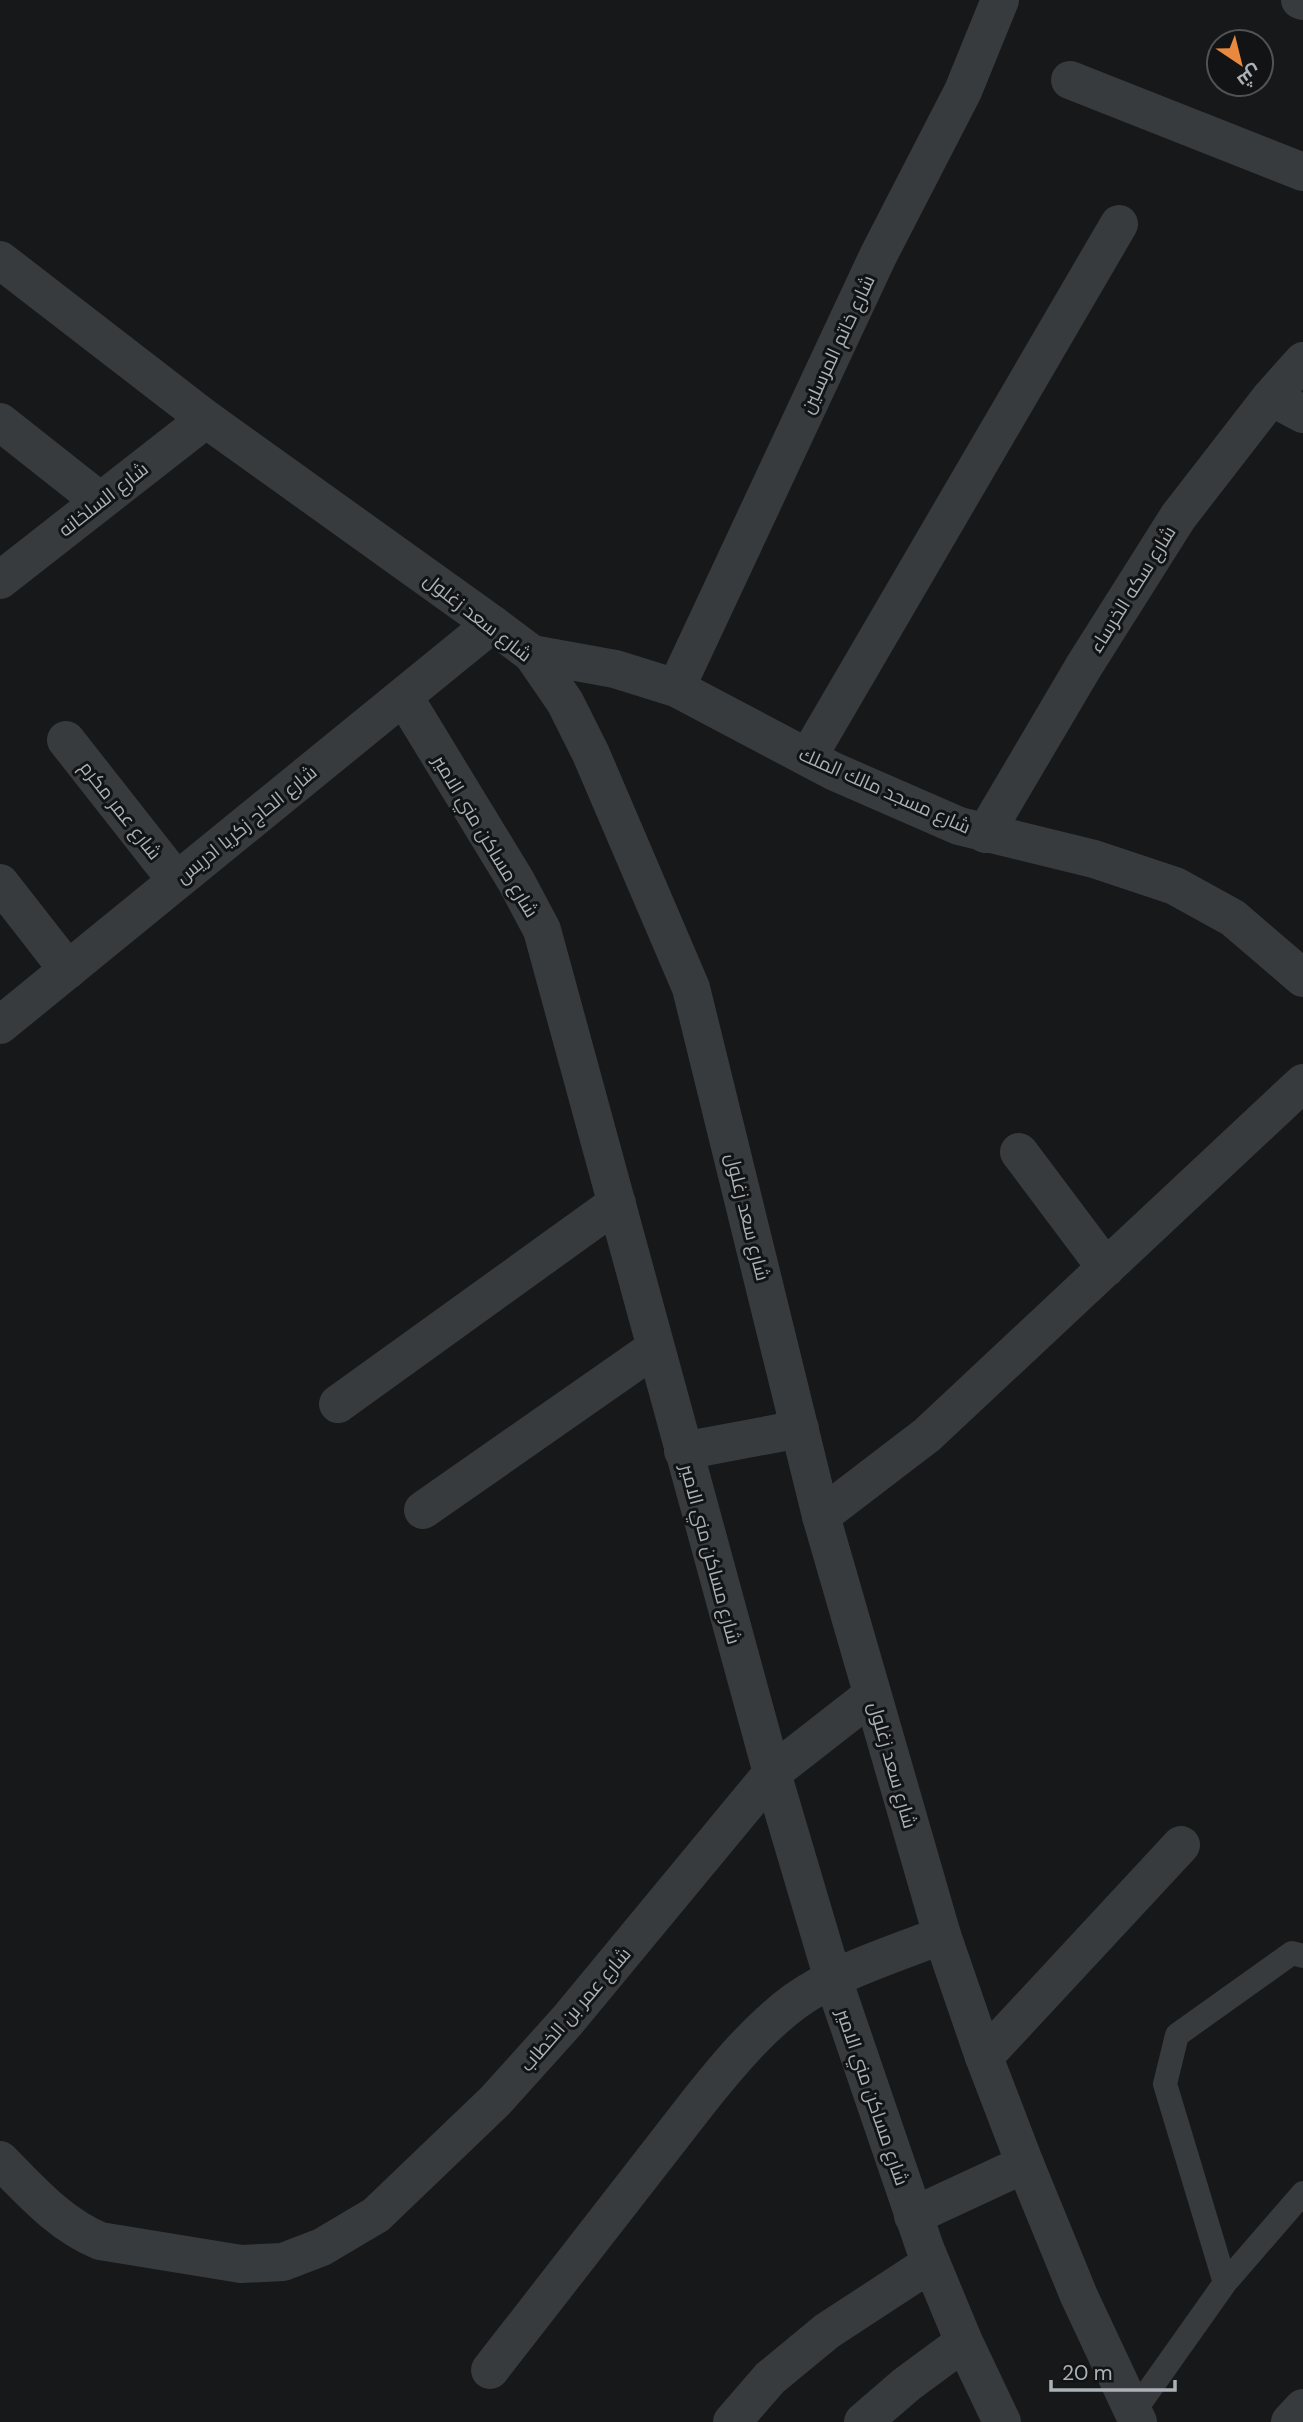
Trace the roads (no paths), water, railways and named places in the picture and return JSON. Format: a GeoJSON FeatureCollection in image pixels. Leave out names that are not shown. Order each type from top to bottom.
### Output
{"type":"FeatureCollection","features":[{"type":"Feature","properties":{"kind":"street","name":"شارع خاتم المرسلين"},"geometry":{"type":"LineString","coordinates":[[676,688],[873,268],[963,91],[1000,0]]}},
{"type":"Feature","properties":{"kind":"street"},"geometry":{"type":"LineString","coordinates":[[1070,80],[1303,172]]}},
{"type":"Feature","properties":{"kind":"street"},"geometry":{"type":"LineString","coordinates":[[808,757],[1118,224]]}},
{"type":"Feature","properties":{"kind":"street","name":"شارع سعد زغلول"},"geometry":{"type":"LineString","coordinates":[[0,260],[206,419],[532,654],[565,702],[591,754],[691,988],[821,1516],[942,1934],[984,2057],[1025,2164],[1079,2296],[1135,2418]]}},
{"type":"Feature","properties":{"kind":"street","name":"شارع سكه الخرساء"},"geometry":{"type":"LineString","coordinates":[[985,834],[1084,666],[1178,517],[1287,405],[1303,361]]}},
{"type":"Feature","properties":{"kind":"street","name":"شارع السلخانه"},"geometry":{"type":"LineString","coordinates":[[0,580],[206,419]]}},
{"type":"Feature","properties":{"kind":"street"},"geometry":{"type":"LineString","coordinates":[[0,422],[100,501]]}},
{"type":"Feature","properties":{"kind":"street","name":"شارع الحاج زكريا ادريس"},"geometry":{"type":"LineString","coordinates":[[0,1025],[492,624]]}},
{"type":"Feature","properties":{"kind":"street","name":"شارع مسجد مالك الملك"},"geometry":{"type":"LineString","coordinates":[[532,654],[615,669],[676,688],[833,771],[959,826],[1094,859],[1175,886],[1233,918],[1303,978]]}},
{"type":"Feature","properties":{"kind":"street","name":"شارع مساكن مني الامير"},"geometry":{"type":"LineString","coordinates":[[404,697],[516,881],[542,930],[772,1773],[833,1979],[913,2216],[964,2342],[1002,2422]]}},
{"type":"Feature","properties":{"kind":"street","name":"شارع عمر مكرم"},"geometry":{"type":"LineString","coordinates":[[66,740],[176,880]]}},
{"type":"Feature","properties":{"kind":"street"},"geometry":{"type":"LineString","coordinates":[[0,883],[68,970]]}},
{"type":"Feature","properties":{"kind":"street"},"geometry":{"type":"LineString","coordinates":[[821,1516],[927,1435],[1303,1083]]}},
{"type":"Feature","properties":{"kind":"street"},"geometry":{"type":"LineString","coordinates":[[1019,1152],[1106,1268]]}},
{"type":"Feature","properties":{"kind":"street"},"geometry":{"type":"LineString","coordinates":[[338,1404],[617,1203]]}},
{"type":"Feature","properties":{"kind":"street"},"geometry":{"type":"LineString","coordinates":[[423,1510],[655,1348]]}},
{"type":"Feature","properties":{"kind":"street"},"geometry":{"type":"LineString","coordinates":[[683,1451],[800,1429]]}},
{"type":"Feature","properties":{"kind":"street","name":"شارع عمر بن الخطاب"},"geometry":{"type":"LineString","coordinates":[[0,2160],[61,2220],[100,2241],[241,2264],[283,2262],[322,2246],[376,2215],[478,2118],[540,2051],[772,1773],[872,1695]]}},
{"type":"Feature","properties":{"kind":"street"},"geometry":{"type":"LineString","coordinates":[[984,2057],[1181,1845]]}},
{"type":"Feature","properties":{"kind":"street"},"geometry":{"type":"LineString","coordinates":[[489,2370],[729,2064],[760,2031],[795,2002],[833,1979],[942,1934]]}},
{"type":"Feature","properties":{"kind":"street"},"geometry":{"type":"LineString","coordinates":[[913,2216],[1025,2164]]}},
{"type":"Feature","properties":{"kind":"street"},"geometry":{"type":"LineString","coordinates":[[732,2422],[770,2378],[827,2331],[878,2295],[931,2263]]}},
{"type":"Feature","properties":{"kind":"street"},"geometry":{"type":"LineString","coordinates":[[863,2422],[907,2384],[964,2342]]}},
{"type":"Feature","properties":{"kind":"street"},"geometry":{"type":"LineString","coordinates":[[1290,2422],[1303,2408]]}},
{"type":"Feature","properties":{"kind":"lane"},"geometry":{"type":"LineString","coordinates":[[1225,2283],[1165,2084],[1177,2035],[1292,1953],[1303,1956]]}},
{"type":"Feature","properties":{"kind":"lane"},"geometry":{"type":"LineString","coordinates":[[1135,2418],[1225,2283],[1303,2193]]}}]}
